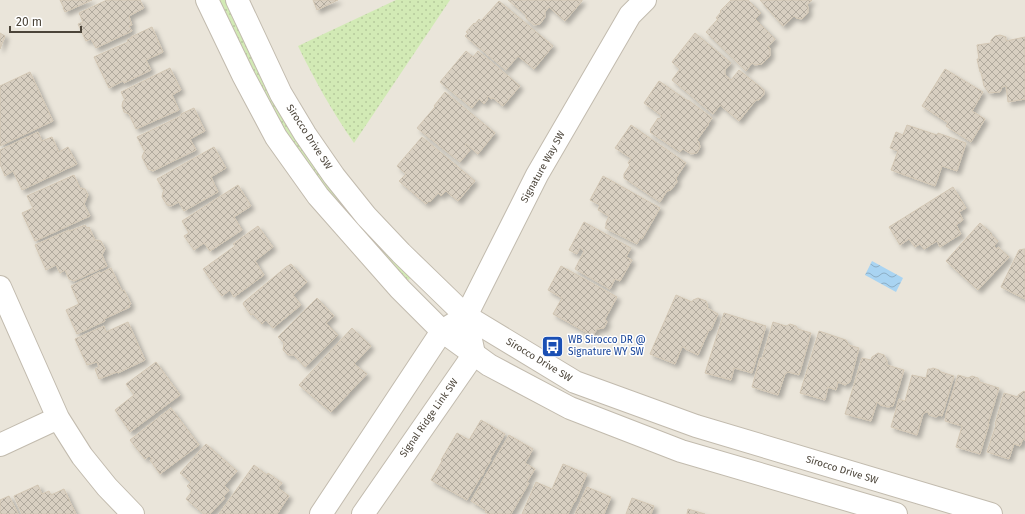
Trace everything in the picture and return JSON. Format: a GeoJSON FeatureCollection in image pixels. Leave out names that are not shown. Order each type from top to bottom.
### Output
{"type":"FeatureCollection","features":[{"type":"Feature","properties":{"kind":"street"},"geometry":{"type":"LineString","coordinates":[[207,0],[243,75],[276,137],[318,196],[400,289],[442,331],[489,366],[570,408],[681,451],[896,514]]}},
{"type":"Feature","properties":{"kind":"street","name":"Sirocco Drive SW"},"geometry":{"type":"LineString","coordinates":[[237,0],[281,94],[305,134],[334,176],[366,216],[401,253],[466,316],[575,382],[696,426],[991,514]]}},
{"type":"Feature","properties":{"kind":"street","name":"Signature Way SW"},"geometry":{"type":"LineString","coordinates":[[466,316],[537,175],[630,15],[645,0]]}},
{"type":"Feature","properties":{"kind":"street"},"geometry":{"type":"LineString","coordinates":[[0,287],[58,418],[82,456],[106,487],[133,514]]}},
{"type":"Feature","properties":{"kind":"street"},"geometry":{"type":"LineString","coordinates":[[321,514],[442,331],[466,316],[474,354]]}},
{"type":"Feature","properties":{"kind":"street","name":"Signal Ridge Link SW"},"geometry":{"type":"LineString","coordinates":[[363,514],[474,354]]}},
{"type":"Feature","properties":{"kind":"street"},"geometry":{"type":"LineString","coordinates":[[0,445],[58,418]]}},
{"type":"Feature","properties":{"kind":"shaded area"},"geometry":{"type":"Polygon","coordinates":[[[0,0],[1025,0],[1025,514],[0,514],[0,0]]]}},
{"type":"Feature","properties":{"kind":"green space"},"geometry":{"type":"Polygon","coordinates":[[[216,0],[229,0],[267,81],[414,275],[405,283],[300,160],[216,0]]]}},
{"type":"Feature","properties":{"kind":"green space"},"geometry":{"type":"Polygon","coordinates":[[[396,0],[450,0],[354,143],[324,96],[298,46],[396,0]]]}},
{"type":"Feature","properties":{"kind":"water"},"geometry":{"type":"Polygon","coordinates":[[[872,261],[903,278],[896,292],[865,275],[872,261]]]}},
{"type":"Feature","properties":{"kind":"building"},"geometry":{"type":"Polygon","coordinates":[[[60,0],[92,0],[65,12],[60,0]]]}},
{"type":"Feature","properties":{"kind":"building"},"geometry":{"type":"Polygon","coordinates":[[[107,0],[140,0],[144,8],[129,16],[132,25],[129,26],[132,31],[96,48],[91,39],[86,41],[78,24],[83,22],[79,13],[107,0]]]}},
{"type":"Feature","properties":{"kind":"building"},"geometry":{"type":"Polygon","coordinates":[[[313,0],[338,0],[317,10],[313,0]]]}},
{"type":"Feature","properties":{"kind":"building"},"geometry":{"type":"Polygon","coordinates":[[[508,0],[582,1],[565,21],[549,7],[540,24],[534,25],[526,18],[526,15],[508,0]]]}},
{"type":"Feature","properties":{"kind":"building"},"geometry":{"type":"Polygon","coordinates":[[[731,0],[748,0],[761,13],[755,19],[775,39],[768,47],[770,48],[770,56],[762,64],[755,65],[752,63],[746,71],[706,32],[718,19],[716,18],[721,12],[720,11],[731,0]]]}},
{"type":"Feature","properties":{"kind":"building"},"geometry":{"type":"Polygon","coordinates":[[[760,0],[812,0],[807,5],[808,13],[802,19],[794,16],[783,26],[760,0]]]}},
{"type":"Feature","properties":{"kind":"building"},"geometry":{"type":"Polygon","coordinates":[[[499,1],[553,46],[534,69],[518,56],[506,70],[465,36],[468,33],[466,32],[474,23],[475,24],[479,19],[481,21],[499,1]]]}},
{"type":"Feature","properties":{"kind":"building"},"geometry":{"type":"Polygon","coordinates":[[[152,27],[163,52],[146,60],[151,70],[124,83],[123,81],[109,88],[94,57],[128,42],[127,40],[131,37],[152,27]]]}},
{"type":"Feature","properties":{"kind":"building"},"geometry":{"type":"Polygon","coordinates":[[[0,33],[5,36],[0,49],[0,33]]]}},
{"type":"Feature","properties":{"kind":"building"},"geometry":{"type":"Polygon","coordinates":[[[695,33],[731,63],[725,70],[725,75],[731,80],[739,70],[764,90],[764,94],[759,100],[756,100],[739,121],[720,105],[713,114],[672,80],[680,69],[672,62],[695,33]]]}},
{"type":"Feature","properties":{"kind":"building"},"geometry":{"type":"Polygon","coordinates":[[[1000,35],[1006,37],[1006,41],[1025,37],[1025,99],[1008,102],[1006,86],[1002,87],[1000,92],[989,93],[984,86],[977,59],[979,59],[977,45],[991,43],[991,40],[995,36],[1000,35]]]}},
{"type":"Feature","properties":{"kind":"building"},"geometry":{"type":"Polygon","coordinates":[[[466,51],[473,57],[478,51],[520,86],[503,106],[488,96],[488,99],[484,104],[479,99],[472,108],[440,82],[466,51]]]}},
{"type":"Feature","properties":{"kind":"building"},"geometry":{"type":"Polygon","coordinates":[[[170,68],[181,90],[172,95],[179,110],[136,129],[129,114],[124,112],[122,106],[123,101],[125,100],[121,92],[170,68]]]}},
{"type":"Feature","properties":{"kind":"building"},"geometry":{"type":"Polygon","coordinates":[[[945,69],[983,92],[972,111],[985,119],[971,142],[946,126],[948,123],[922,106],[945,69]]]}},
{"type":"Feature","properties":{"kind":"building"},"geometry":{"type":"Polygon","coordinates":[[[30,72],[53,121],[0,146],[0,86],[30,72]]]}},
{"type":"Feature","properties":{"kind":"building"},"geometry":{"type":"Polygon","coordinates":[[[659,81],[712,118],[697,140],[700,147],[697,153],[691,154],[683,149],[680,152],[650,132],[658,118],[659,119],[662,116],[644,103],[659,81]]]}},
{"type":"Feature","properties":{"kind":"building"},"geometry":{"type":"Polygon","coordinates":[[[445,92],[495,133],[478,154],[466,144],[465,145],[470,150],[460,162],[417,128],[435,107],[434,106],[445,92]]]}},
{"type":"Feature","properties":{"kind":"building"},"geometry":{"type":"Polygon","coordinates":[[[194,108],[205,131],[190,139],[196,150],[153,171],[148,169],[142,157],[145,152],[137,137],[181,116],[181,114],[194,108]]]}},
{"type":"Feature","properties":{"kind":"building"},"geometry":{"type":"Polygon","coordinates":[[[631,125],[686,163],[676,178],[677,182],[671,190],[667,191],[660,202],[624,178],[624,174],[630,165],[628,163],[631,158],[615,148],[631,125]]]}},
{"type":"Feature","properties":{"kind":"building"},"geometry":{"type":"Polygon","coordinates":[[[907,125],[937,135],[938,133],[966,143],[957,171],[942,166],[935,186],[891,170],[898,151],[890,148],[896,132],[903,135],[907,125]]]}},
{"type":"Feature","properties":{"kind":"building"},"geometry":{"type":"Polygon","coordinates":[[[38,132],[42,141],[52,137],[59,152],[68,147],[77,164],[22,190],[13,171],[5,176],[0,164],[0,150],[38,132]]]}},
{"type":"Feature","properties":{"kind":"building"},"geometry":{"type":"Polygon","coordinates":[[[422,137],[475,181],[458,201],[446,191],[441,196],[438,193],[430,202],[429,201],[426,204],[399,181],[406,174],[397,166],[422,137]]]}},
{"type":"Feature","properties":{"kind":"building"},"geometry":{"type":"Polygon","coordinates":[[[214,147],[226,168],[211,177],[218,192],[184,211],[179,202],[171,206],[167,205],[162,197],[164,191],[157,179],[214,147]]]}},
{"type":"Feature","properties":{"kind":"building"},"geometry":{"type":"Polygon","coordinates":[[[74,175],[80,188],[85,189],[88,195],[84,204],[90,216],[35,241],[22,213],[33,208],[27,196],[74,175]]]}},
{"type":"Feature","properties":{"kind":"building"},"geometry":{"type":"Polygon","coordinates":[[[603,176],[660,208],[642,239],[640,238],[637,244],[605,228],[609,216],[598,210],[600,205],[590,200],[603,176]]]}},
{"type":"Feature","properties":{"kind":"building"},"geometry":{"type":"Polygon","coordinates":[[[238,185],[251,206],[234,217],[242,230],[210,251],[204,243],[194,250],[184,236],[189,233],[182,221],[238,185]]]}},
{"type":"Feature","properties":{"kind":"building"},"geometry":{"type":"Polygon","coordinates":[[[953,187],[966,208],[959,212],[963,220],[956,225],[961,234],[940,247],[937,241],[924,249],[920,244],[915,247],[909,239],[900,245],[889,227],[953,187]]]}},
{"type":"Feature","properties":{"kind":"building"},"geometry":{"type":"Polygon","coordinates":[[[584,222],[631,248],[626,257],[632,260],[620,281],[615,279],[610,289],[575,269],[584,251],[580,248],[577,254],[569,250],[584,222]]]}},
{"type":"Feature","properties":{"kind":"building"},"geometry":{"type":"Polygon","coordinates":[[[980,223],[998,241],[994,246],[997,249],[998,247],[1009,257],[978,290],[946,261],[980,223]]]}},
{"type":"Feature","properties":{"kind":"building"},"geometry":{"type":"Polygon","coordinates":[[[85,225],[87,228],[89,227],[95,240],[101,241],[105,249],[102,255],[107,266],[74,281],[69,279],[65,270],[60,273],[56,265],[46,270],[35,245],[69,230],[70,231],[85,225]]]}},
{"type":"Feature","properties":{"kind":"building"},"geometry":{"type":"Polygon","coordinates":[[[258,226],[273,247],[255,261],[264,275],[234,297],[230,290],[222,296],[203,269],[235,246],[233,244],[258,226]]]}},
{"type":"Feature","properties":{"kind":"building"},"geometry":{"type":"Polygon","coordinates":[[[1025,249],[1025,299],[1001,287],[1019,250],[1025,249]]]}},
{"type":"Feature","properties":{"kind":"building"},"geometry":{"type":"Polygon","coordinates":[[[291,264],[307,282],[293,295],[301,305],[273,328],[266,320],[262,324],[253,314],[251,315],[243,304],[291,264]]]}},
{"type":"Feature","properties":{"kind":"building"},"geometry":{"type":"Polygon","coordinates":[[[561,266],[617,297],[605,319],[607,322],[604,328],[597,329],[593,336],[553,314],[562,298],[548,290],[561,266]]]}},
{"type":"Feature","properties":{"kind":"building"},"geometry":{"type":"Polygon","coordinates":[[[111,268],[122,291],[124,290],[131,304],[129,305],[130,307],[77,334],[66,310],[79,304],[71,286],[111,268]]]}},
{"type":"Feature","properties":{"kind":"building"},"geometry":{"type":"Polygon","coordinates":[[[676,295],[692,302],[698,298],[706,301],[708,306],[707,308],[718,314],[698,355],[685,349],[685,347],[682,347],[675,364],[650,354],[676,295]]]}},
{"type":"Feature","properties":{"kind":"building"},"geometry":{"type":"Polygon","coordinates":[[[317,298],[334,316],[326,323],[338,335],[305,367],[294,355],[288,355],[283,350],[284,343],[278,337],[317,298]]]}},
{"type":"Feature","properties":{"kind":"building"},"geometry":{"type":"Polygon","coordinates":[[[724,313],[766,326],[752,373],[734,368],[731,380],[705,373],[724,313]]]}},
{"type":"Feature","properties":{"kind":"building"},"geometry":{"type":"Polygon","coordinates":[[[128,322],[145,360],[118,373],[117,372],[99,379],[95,369],[99,367],[97,362],[87,365],[75,339],[104,326],[106,332],[128,322]]]}},
{"type":"Feature","properties":{"kind":"building"},"geometry":{"type":"Polygon","coordinates":[[[773,322],[786,326],[790,324],[796,326],[798,329],[811,333],[799,375],[788,372],[785,374],[778,395],[752,387],[760,358],[762,359],[773,322]]]}},
{"type":"Feature","properties":{"kind":"building"},"geometry":{"type":"Polygon","coordinates":[[[352,328],[371,346],[354,364],[367,374],[331,412],[299,385],[352,328]]]}},
{"type":"Feature","properties":{"kind":"building"},"geometry":{"type":"Polygon","coordinates":[[[819,331],[846,340],[849,345],[859,348],[850,382],[845,385],[838,382],[836,390],[828,387],[825,400],[800,393],[819,331]]]}},
{"type":"Feature","properties":{"kind":"building"},"geometry":{"type":"Polygon","coordinates":[[[878,353],[884,355],[887,365],[904,370],[893,406],[888,407],[880,405],[877,402],[871,421],[845,414],[862,358],[871,360],[872,357],[878,353]]]}},
{"type":"Feature","properties":{"kind":"building"},"geometry":{"type":"Polygon","coordinates":[[[156,362],[180,395],[130,432],[115,410],[134,395],[126,384],[156,362]]]}},
{"type":"Feature","properties":{"kind":"building"},"geometry":{"type":"Polygon","coordinates":[[[933,368],[954,376],[942,416],[939,415],[936,417],[929,415],[928,412],[923,414],[917,435],[891,427],[899,399],[905,401],[912,375],[926,378],[928,369],[933,368]]]}},
{"type":"Feature","properties":{"kind":"building"},"geometry":{"type":"Polygon","coordinates":[[[958,375],[968,378],[972,376],[978,378],[980,382],[999,388],[980,454],[956,447],[962,426],[945,421],[958,375]]]}},
{"type":"Feature","properties":{"kind":"building"},"geometry":{"type":"Polygon","coordinates":[[[1024,391],[1025,440],[1023,439],[1020,446],[1014,444],[1009,459],[987,452],[1004,393],[1018,397],[1018,395],[1024,391]]]}},
{"type":"Feature","properties":{"kind":"building"},"geometry":{"type":"Polygon","coordinates":[[[171,408],[199,445],[160,474],[150,460],[152,459],[149,456],[145,459],[130,440],[171,408]]]}},
{"type":"Feature","properties":{"kind":"building"},"geometry":{"type":"Polygon","coordinates":[[[481,420],[505,434],[467,500],[431,480],[457,433],[469,440],[481,420]]]}},
{"type":"Feature","properties":{"kind":"building"},"geometry":{"type":"Polygon","coordinates":[[[509,435],[533,449],[525,463],[535,469],[527,482],[529,483],[511,514],[489,514],[485,512],[486,510],[471,501],[509,435]]]}},
{"type":"Feature","properties":{"kind":"building"},"geometry":{"type":"Polygon","coordinates":[[[206,444],[237,471],[224,486],[229,490],[223,497],[225,498],[210,514],[204,514],[186,499],[192,491],[187,486],[191,482],[180,473],[206,444]]]}},
{"type":"Feature","properties":{"kind":"building"},"geometry":{"type":"Polygon","coordinates":[[[563,464],[587,474],[568,514],[522,514],[536,482],[552,489],[563,464]]]}},
{"type":"Feature","properties":{"kind":"building"},"geometry":{"type":"Polygon","coordinates":[[[254,465],[267,475],[268,473],[282,483],[278,488],[289,496],[277,514],[219,514],[254,465]]]}},
{"type":"Feature","properties":{"kind":"building"},"geometry":{"type":"Polygon","coordinates":[[[38,485],[42,494],[49,491],[51,495],[64,489],[76,514],[22,514],[14,496],[38,485]]]}},
{"type":"Feature","properties":{"kind":"building"},"geometry":{"type":"Polygon","coordinates":[[[587,487],[611,497],[604,514],[575,514],[587,487]]]}},
{"type":"Feature","properties":{"kind":"building"},"geometry":{"type":"Polygon","coordinates":[[[9,496],[18,514],[0,514],[0,500],[9,496]]]}},
{"type":"Feature","properties":{"kind":"building"},"geometry":{"type":"Polygon","coordinates":[[[632,498],[654,506],[651,514],[626,514],[632,498]]]}},
{"type":"Feature","properties":{"kind":"building"},"geometry":{"type":"Polygon","coordinates":[[[688,509],[705,514],[687,514],[688,509]]]}},
{"type":"Feature","properties":{"kind":"place","name":"WB Sirocco DR @ Signature WY SW"},"geometry":{"type":"Point","coordinates":[552,346]}}]}
